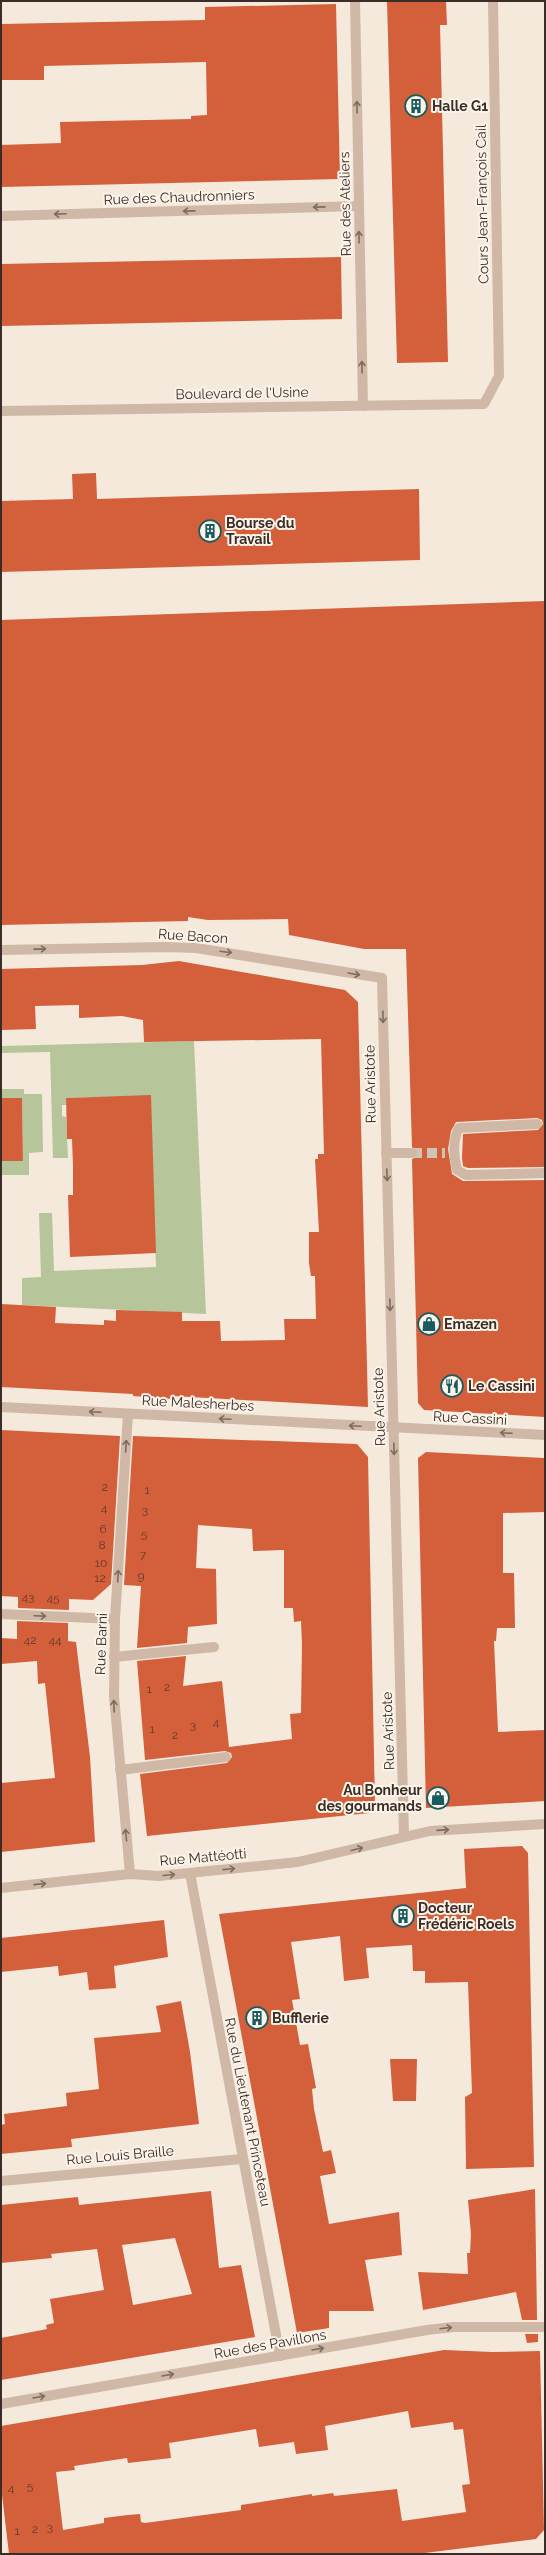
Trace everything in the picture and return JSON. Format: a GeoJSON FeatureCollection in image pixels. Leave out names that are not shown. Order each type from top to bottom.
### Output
{"type":"FeatureCollection","features":[{"type":"Feature","properties":{"kind":"street","name":"Rue des Ateliers"},"geometry":{"type":"LineString","coordinates":[[355,1],[363,406]]}},
{"type":"Feature","properties":{"kind":"street","name":"Cours Jean-François Cail"},"geometry":{"type":"LineString","coordinates":[[484,404],[499,376],[493,1]]}},
{"type":"Feature","properties":{"kind":"street","name":"Rue des Chaudronniers"},"geometry":{"type":"LineString","coordinates":[[1,216],[358,206]]}},
{"type":"Feature","properties":{"kind":"street","name":"Boulevard de l'Usine"},"geometry":{"type":"LineString","coordinates":[[1,411],[484,404]]}},
{"type":"Feature","properties":{"kind":"street","name":"Rue Bacon"},"geometry":{"type":"LineString","coordinates":[[1,950],[165,946],[196,948],[382,978]]}},
{"type":"Feature","properties":{"kind":"street","name":"Rue Aristote"},"geometry":{"type":"LineString","coordinates":[[382,978],[404,1836]]}},
{"type":"Feature","properties":{"kind":"street"},"geometry":{"type":"LineString","coordinates":[[537,1124],[459,1128],[449,1153],[457,1170],[466,1175],[545,1173]]}},
{"type":"Feature","properties":{"kind":"street"},"geometry":{"type":"LineString","coordinates":[[386,1153],[412,1153]]}},
{"type":"Feature","properties":{"kind":"street","name":"Rue Malesherbes"},"geometry":{"type":"LineString","coordinates":[[1,1406],[394,1428]]}},
{"type":"Feature","properties":{"kind":"street","name":"Rue Barni"},"geometry":{"type":"LineString","coordinates":[[128,1414],[115,1619],[114,1716],[130,1874]]}},
{"type":"Feature","properties":{"kind":"street","name":"Rue Cassini"},"geometry":{"type":"LineString","coordinates":[[394,1428],[545,1435]]}},
{"type":"Feature","properties":{"kind":"street"},"geometry":{"type":"LineString","coordinates":[[1,1614],[115,1619]]}},
{"type":"Feature","properties":{"kind":"street"},"geometry":{"type":"LineString","coordinates":[[114,1657],[214,1647]]}},
{"type":"Feature","properties":{"kind":"street"},"geometry":{"type":"LineString","coordinates":[[120,1770],[226,1757]]}},
{"type":"Feature","properties":{"kind":"street","name":"Rue Mattéotti"},"geometry":{"type":"LineString","coordinates":[[1,1888],[130,1874],[159,1876],[298,1862],[430,1831],[545,1824]]}},
{"type":"Feature","properties":{"kind":"street","name":"Rue du Lieutenant Princeteau"},"geometry":{"type":"LineString","coordinates":[[190,1873],[242,2159],[280,2356]]}},
{"type":"Feature","properties":{"kind":"street","name":"Rue Louis Braille"},"geometry":{"type":"LineString","coordinates":[[1,2180],[242,2159]]}},
{"type":"Feature","properties":{"kind":"street","name":"Rue des Pavillons"},"geometry":{"type":"LineString","coordinates":[[1,2404],[453,2327],[545,2327]]}},
{"type":"Feature","properties":{"kind":"green space"},"geometry":{"type":"Polygon","coordinates":[[[194,1041],[206,1314],[22,1305],[22,1278],[41,1277],[39,1213],[52,1213],[54,1271],[156,1267],[153,1191],[93,1097],[66,1098],[66,1105],[62,1105],[62,1116],[66,1117],[68,1158],[53,1158],[50,1052],[1,1053],[1,1046],[194,1041]]]}},
{"type":"Feature","properties":{"kind":"green space"},"geometry":{"type":"Polygon","coordinates":[[[1,1089],[24,1089],[24,1094],[42,1094],[43,1152],[29,1153],[29,1175],[2,1175],[1,1194],[1,1161],[23,1161],[22,1098],[1,1098],[1,1089]]]}},
{"type":"Feature","properties":{"kind":"building"},"geometry":{"type":"Polygon","coordinates":[[[387,1],[446,1],[447,25],[440,25],[448,362],[397,363],[387,1]]]}},
{"type":"Feature","properties":{"kind":"building"},"geometry":{"type":"Polygon","coordinates":[[[336,4],[340,179],[1,187],[1,145],[61,143],[60,122],[191,119],[191,116],[207,115],[206,62],[44,66],[44,80],[1,80],[1,24],[205,20],[205,7],[336,4]]]}},
{"type":"Feature","properties":{"kind":"building"},"geometry":{"type":"Polygon","coordinates":[[[341,257],[342,319],[1,326],[1,264],[341,257]]]}},
{"type":"Feature","properties":{"kind":"building","name":"Bourse du Travail"},"geometry":{"type":"Polygon","coordinates":[[[96,473],[97,499],[419,489],[420,560],[1,572],[1,501],[73,499],[72,474],[96,473]]]}},
{"type":"Feature","properties":{"kind":"building"},"geometry":{"type":"Polygon","coordinates":[[[545,601],[545,1167],[468,1168],[463,1166],[463,1134],[538,1130],[543,1124],[542,1120],[537,1118],[456,1122],[451,1131],[448,1149],[452,1174],[463,1181],[545,1180],[545,1417],[424,1410],[418,1403],[412,1159],[417,1157],[418,1153],[412,1147],[406,949],[364,949],[289,935],[288,919],[208,920],[188,917],[188,921],[1,925],[1,620],[545,601]]]}},
{"type":"Feature","properties":{"kind":"building"},"geometry":{"type":"Polygon","coordinates":[[[179,961],[345,990],[358,1002],[368,1407],[173,1396],[173,1399],[133,1396],[133,1394],[1,1387],[1,1304],[56,1307],[55,1323],[104,1325],[104,1320],[116,1321],[116,1310],[182,1312],[182,1321],[220,1321],[221,1341],[285,1340],[284,1319],[316,1319],[315,1276],[311,1276],[309,1263],[309,1232],[319,1232],[315,1159],[318,1159],[318,1154],[324,1154],[321,1039],[144,1042],[143,1020],[122,1016],[79,1018],[79,1005],[35,1006],[36,1029],[1,1030],[1,969],[142,965],[179,961]]]}},
{"type":"Feature","properties":{"kind":"building"},"geometry":{"type":"Polygon","coordinates":[[[151,1095],[156,1253],[70,1257],[68,1195],[73,1195],[73,1166],[72,1139],[67,1139],[66,1098],[151,1095]]]}},
{"type":"Feature","properties":{"kind":"building"},"geometry":{"type":"Polygon","coordinates":[[[1,1098],[22,1098],[23,1161],[1,1161],[1,1098]]]}},
{"type":"Feature","properties":{"kind":"building"},"geometry":{"type":"Polygon","coordinates":[[[1,1430],[120,1436],[111,1584],[93,1600],[69,1599],[69,1610],[18,1608],[18,1597],[1,1596],[1,1430]]]}},
{"type":"Feature","properties":{"kind":"building"},"geometry":{"type":"Polygon","coordinates":[[[133,1436],[357,1444],[368,1457],[375,1805],[369,1813],[147,1836],[140,1774],[227,1763],[232,1757],[231,1753],[225,1751],[145,1760],[137,1661],[186,1656],[183,1686],[222,1681],[229,1747],[292,1739],[290,1714],[301,1713],[302,1644],[301,1621],[294,1622],[293,1608],[284,1608],[284,1550],[253,1551],[252,1529],[198,1525],[196,1568],[216,1569],[217,1624],[188,1627],[187,1643],[137,1648],[141,1586],[124,1585],[133,1436]]]}},
{"type":"Feature","properties":{"kind":"building"},"geometry":{"type":"Polygon","coordinates":[[[426,1452],[545,1458],[545,1512],[503,1513],[503,1573],[514,1573],[515,1628],[497,1628],[496,1641],[494,1641],[498,1732],[545,1730],[545,1801],[426,1808],[418,1458],[426,1452]]]}},
{"type":"Feature","properties":{"kind":"building"},"geometry":{"type":"Polygon","coordinates":[[[17,1621],[68,1623],[68,1641],[76,1642],[90,1757],[95,1842],[1,1852],[1,1783],[55,1778],[45,1683],[38,1684],[37,1661],[1,1664],[1,1638],[17,1639],[17,1621]]]}},
{"type":"Feature","properties":{"kind":"building"},"geometry":{"type":"Polygon","coordinates":[[[522,1846],[528,1853],[534,2167],[466,2169],[465,2097],[472,2093],[468,1982],[425,1983],[425,1971],[413,1971],[412,1945],[366,1948],[369,1978],[344,1981],[340,1936],[291,1942],[300,1999],[292,2000],[300,2045],[308,2044],[316,2088],[312,2089],[314,2109],[323,2152],[331,2150],[336,2173],[320,2176],[329,2224],[399,2212],[402,2255],[365,2260],[374,2311],[329,2311],[329,2328],[297,2333],[219,1914],[466,1888],[464,1849],[522,1846]]]}},
{"type":"Feature","properties":{"kind":"building"},"geometry":{"type":"Polygon","coordinates":[[[164,1920],[168,1957],[114,1966],[116,1988],[89,1990],[87,1972],[59,1976],[58,1966],[1,1972],[1,1938],[164,1920]]]}},
{"type":"Feature","properties":{"kind":"building"},"geometry":{"type":"Polygon","coordinates":[[[181,2001],[190,2052],[199,2124],[71,2139],[72,2147],[1,2154],[1,2125],[5,2124],[4,2114],[67,2106],[66,2093],[99,2089],[94,2038],[161,2032],[156,2006],[181,2001]]]}},
{"type":"Feature","properties":{"kind":"building"},"geometry":{"type":"Polygon","coordinates":[[[390,2059],[417,2059],[416,2101],[393,2101],[390,2059]]]}},
{"type":"Feature","properties":{"kind":"building"},"geometry":{"type":"Polygon","coordinates":[[[535,2189],[537,2320],[522,2320],[516,2292],[423,2310],[418,2272],[468,2274],[467,2253],[470,2253],[471,2234],[468,2200],[535,2189]]]}},
{"type":"Feature","properties":{"kind":"building"},"geometry":{"type":"Polygon","coordinates":[[[211,2191],[219,2268],[241,2265],[255,2337],[1,2380],[1,2338],[47,2329],[46,2325],[54,2323],[50,2299],[104,2290],[97,2249],[51,2254],[52,2258],[1,2263],[1,2205],[78,2197],[79,2205],[211,2191]],[[175,2238],[122,2245],[133,2305],[192,2294],[175,2238]]]}},
{"type":"Feature","properties":{"kind":"building"},"geometry":{"type":"Polygon","coordinates":[[[525,2334],[538,2334],[538,2342],[527,2343],[525,2334]]]}},
{"type":"Feature","properties":{"kind":"building"},"geometry":{"type":"Polygon","coordinates":[[[444,2350],[492,2352],[540,2351],[544,2530],[536,2539],[417,2554],[9,2554],[1,2486],[1,2426],[444,2350]],[[408,2411],[325,2426],[328,2450],[296,2454],[294,2442],[259,2447],[256,2429],[169,2443],[171,2458],[128,2463],[127,2458],[74,2466],[75,2470],[56,2472],[63,2530],[104,2523],[104,2518],[128,2515],[140,2514],[141,2522],[145,2523],[241,2510],[241,2505],[312,2494],[312,2496],[333,2493],[334,2496],[397,2489],[402,2521],[466,2512],[462,2485],[470,2484],[463,2429],[454,2430],[453,2422],[411,2428],[408,2411]]]}},
{"type":"Feature","properties":{"kind":"tunnel"},"geometry":{"type":"LineString","coordinates":[[412,1153],[445,1153]]}},
{"type":"Feature","properties":{"kind":"place","name":"Halle G1"},"geometry":{"type":"Point","coordinates":[416,106]}},
{"type":"Feature","properties":{"kind":"place","name":"Bourse du Travail"},"geometry":{"type":"Point","coordinates":[210,531]}},
{"type":"Feature","properties":{"kind":"place","name":"Emazen"},"geometry":{"type":"Point","coordinates":[429,1324]}},
{"type":"Feature","properties":{"kind":"place","name":"Le Cassini"},"geometry":{"type":"Point","coordinates":[452,1386]}},
{"type":"Feature","properties":{"kind":"place","name":"Au Bonheur des gourmands"},"geometry":{"type":"Point","coordinates":[438,1798]}},
{"type":"Feature","properties":{"kind":"place","name":"Docteur Frédéric Roels"},"geometry":{"type":"Point","coordinates":[403,1916]}},
{"type":"Feature","properties":{"kind":"place","name":"Bufflerie"},"geometry":{"type":"Point","coordinates":[257,2018]}}]}
